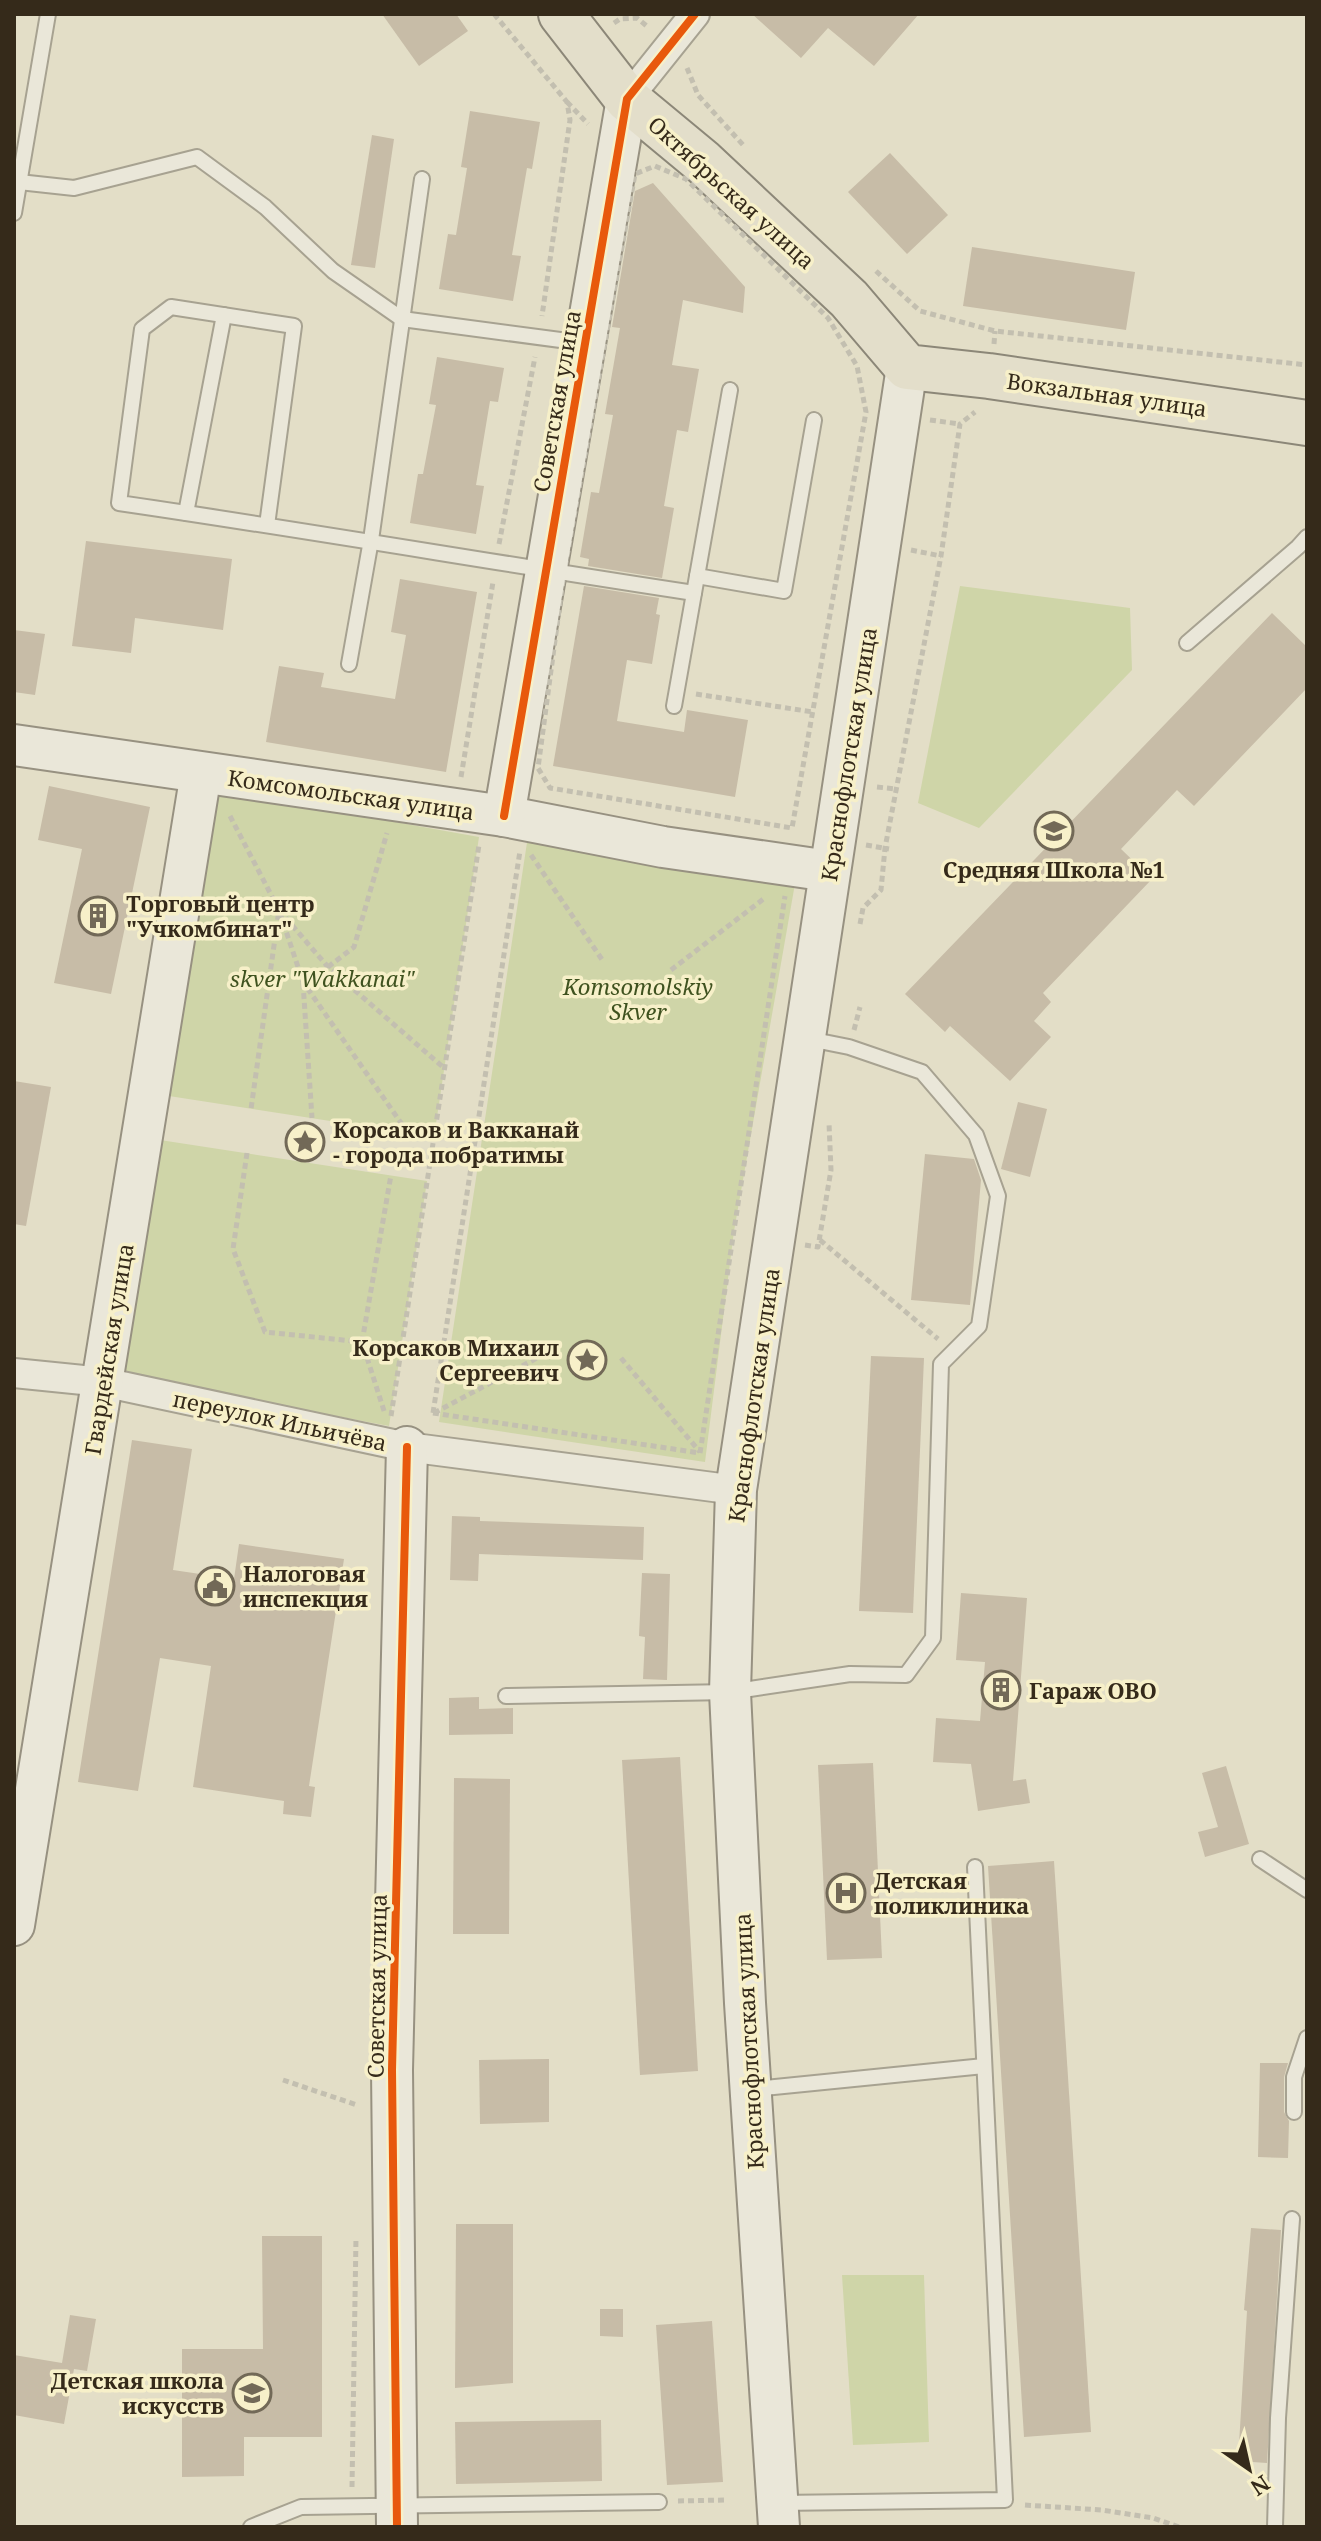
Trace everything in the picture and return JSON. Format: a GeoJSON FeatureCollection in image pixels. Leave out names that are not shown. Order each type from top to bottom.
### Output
{"type":"FeatureCollection","features":[{"type":"Feature","properties":{"kind":"main road","name":"Октябрьская улица"},"geometry":{"type":"LineString","coordinates":[[561,14],[627,99],[703,162],[849,299],[907,367]]}},
{"type":"Feature","properties":{"kind":"main road","name":"Советская улица"},"geometry":{"type":"LineString","coordinates":[[504,816],[627,99]]}},
{"type":"Feature","properties":{"kind":"main road","name":"Вокзальная улица"},"geometry":{"type":"LineString","coordinates":[[907,367],[989,376],[1307,423]]}},
{"type":"Feature","properties":{"kind":"main road","name":"Краснофлотская улица"},"geometry":{"type":"LineString","coordinates":[[779,2515],[751,2089],[730,1692],[736,1490],[907,367]]}},
{"type":"Feature","properties":{"kind":"main road","name":"Комсомольская улица"},"geometry":{"type":"LineString","coordinates":[[14,745],[212,788],[504,816],[663,847],[829,871]]}},
{"type":"Feature","properties":{"kind":"main road","name":"Гвардейская улица"},"geometry":{"type":"LineString","coordinates":[[14,1925],[103,1382],[212,788]]}},
{"type":"Feature","properties":{"kind":"main road","name":"Советская улица"},"geometry":{"type":"LineString","coordinates":[[397,2517],[392,2070],[398,1436]]}},
{"type":"Feature","properties":{"kind":"street","name":"Советская улица"},"geometry":{"type":"LineString","coordinates":[[627,99],[695,14]]}},
{"type":"Feature","properties":{"kind":"street","name":"переулок Ильичёва"},"geometry":{"type":"LineString","coordinates":[[14,1373],[103,1382],[398,1436],[736,1490]]}},
{"type":"Feature","properties":{"kind":"lane"},"geometry":{"type":"LineString","coordinates":[[14,213],[21,133],[48,14]]}},
{"type":"Feature","properties":{"kind":"lane"},"geometry":{"type":"LineString","coordinates":[[19,182],[74,188],[197,157],[265,207],[333,271],[402,319],[584,343]]}},
{"type":"Feature","properties":{"kind":"lane"},"geometry":{"type":"LineString","coordinates":[[349,664],[371,540],[422,179]]}},
{"type":"Feature","properties":{"kind":"lane"},"geometry":{"type":"LineString","coordinates":[[267,525],[294,326],[171,307],[142,329],[119,503],[267,525],[371,540],[694,593]]}},
{"type":"Feature","properties":{"kind":"lane"},"geometry":{"type":"LineString","coordinates":[[186,513],[224,315]]}},
{"type":"Feature","properties":{"kind":"lane"},"geometry":{"type":"LineString","coordinates":[[676,699],[730,390]]}},
{"type":"Feature","properties":{"kind":"lane"},"geometry":{"type":"LineString","coordinates":[[697,576],[784,591],[814,420]]}},
{"type":"Feature","properties":{"kind":"lane"},"geometry":{"type":"LineString","coordinates":[[1187,643],[1307,537]]}},
{"type":"Feature","properties":{"kind":"lane"},"geometry":{"type":"LineString","coordinates":[[506,1696],[730,1692],[850,1674],[906,1675],[933,1638],[941,1364],[979,1326],[998,1196],[976,1135],[922,1072],[849,1047],[804,1039]]}},
{"type":"Feature","properties":{"kind":"lane"},"geometry":{"type":"LineString","coordinates":[[1260,1859],[1307,1890]]}},
{"type":"Feature","properties":{"kind":"lane"},"geometry":{"type":"LineString","coordinates":[[779,2515],[1005,2500],[975,1867]]}},
{"type":"Feature","properties":{"kind":"lane"},"geometry":{"type":"LineString","coordinates":[[1294,2112],[1294,2077],[1307,2038]]}},
{"type":"Feature","properties":{"kind":"lane"},"geometry":{"type":"LineString","coordinates":[[751,2089],[984,2066]]}},
{"type":"Feature","properties":{"kind":"lane"},"geometry":{"type":"LineString","coordinates":[[1275,2527],[1278,2418],[1292,2219]]}},
{"type":"Feature","properties":{"kind":"lane"},"geometry":{"type":"LineString","coordinates":[[251,2527],[301,2507],[397,2517],[659,2502]]}},
{"type":"Feature","properties":{"kind":"path"},"geometry":{"type":"LineString","coordinates":[[461,782],[496,561],[539,337],[570,120],[567,102],[494,14]]}},
{"type":"Feature","properties":{"kind":"path"},"geometry":{"type":"LineString","coordinates":[[614,14],[620,19],[637,18]]}},
{"type":"Feature","properties":{"kind":"path"},"geometry":{"type":"LineString","coordinates":[[689,59],[687,72],[698,95],[755,156]]}},
{"type":"Feature","properties":{"kind":"path"},"geometry":{"type":"LineString","coordinates":[[867,262],[920,311],[948,321],[995,331],[1307,365]]}},
{"type":"Feature","properties":{"kind":"path"},"geometry":{"type":"LineString","coordinates":[[792,828],[866,412]]}},
{"type":"Feature","properties":{"kind":"path"},"geometry":{"type":"LineString","coordinates":[[858,937],[863,908],[881,890],[885,848],[941,556],[960,424]]}},
{"type":"Feature","properties":{"kind":"path"},"geometry":{"type":"LineString","coordinates":[[676,699],[813,712]]}},
{"type":"Feature","properties":{"kind":"path"},"geometry":{"type":"LineString","coordinates":[[538,768],[550,788],[763,824]]}},
{"type":"Feature","properties":{"kind":"path"},"geometry":{"type":"LineString","coordinates":[[212,788],[279,910],[303,982],[312,1118]]}},
{"type":"Feature","properties":{"kind":"path"},"geometry":{"type":"LineString","coordinates":[[328,967],[354,947],[390,822]]}},
{"type":"Feature","properties":{"kind":"path"},"geometry":{"type":"LineString","coordinates":[[433,1413],[522,841],[603,961]]}},
{"type":"Feature","properties":{"kind":"path"},"geometry":{"type":"LineString","coordinates":[[671,970],[775,889]]}},
{"type":"Feature","properties":{"kind":"path"},"geometry":{"type":"LineString","coordinates":[[700,1453],[785,896]]}},
{"type":"Feature","properties":{"kind":"path"},"geometry":{"type":"LineString","coordinates":[[279,910],[328,967],[445,1068]]}},
{"type":"Feature","properties":{"kind":"path"},"geometry":{"type":"LineString","coordinates":[[251,1109],[279,910]]}},
{"type":"Feature","properties":{"kind":"path"},"geometry":{"type":"LineString","coordinates":[[303,982],[408,1133]]}},
{"type":"Feature","properties":{"kind":"path"},"geometry":{"type":"LineString","coordinates":[[827,1113],[831,1170],[819,1244],[953,1352]]}},
{"type":"Feature","properties":{"kind":"path"},"geometry":{"type":"LineString","coordinates":[[247,1153],[233,1249],[265,1332],[362,1342]]}},
{"type":"Feature","properties":{"kind":"path"},"geometry":{"type":"LineString","coordinates":[[391,1175],[362,1342],[398,1436]]}},
{"type":"Feature","properties":{"kind":"path"},"geometry":{"type":"LineString","coordinates":[[433,1413],[552,1350]]}},
{"type":"Feature","properties":{"kind":"path"},"geometry":{"type":"LineString","coordinates":[[621,1358],[700,1453]]}},
{"type":"Feature","properties":{"kind":"path"},"geometry":{"type":"LineString","coordinates":[[433,1413],[700,1453]]}},
{"type":"Feature","properties":{"kind":"path"},"geometry":{"type":"LineString","coordinates":[[283,2080],[357,2105]]}},
{"type":"Feature","properties":{"kind":"path"},"geometry":{"type":"LineString","coordinates":[[659,2502],[725,2500]]}},
{"type":"Feature","properties":{"kind":"path"},"geometry":{"type":"LineString","coordinates":[[1005,2500],[1034,2507],[1102,2510],[1153,2518],[1179,2527]]}},
{"type":"Feature","properties":{"kind":"green space"},"geometry":{"type":"Polygon","coordinates":[[[960,586],[1130,608],[1132,670],[979,828],[918,803],[960,586]]]}},
{"type":"Feature","properties":{"kind":"green space","name":"skver \"Wakkanai\""},"geometry":{"type":"Polygon","coordinates":[[[217,790],[479,837],[434,1137],[169,1096],[217,790]]]}},
{"type":"Feature","properties":{"kind":"green space","name":"Komsomolskiy Skver"},"geometry":{"type":"Polygon","coordinates":[[[528,836],[796,878],[734,1231],[705,1462],[439,1422],[528,836]]]}},
{"type":"Feature","properties":{"kind":"green space"},"geometry":{"type":"Polygon","coordinates":[[[160,1140],[427,1181],[389,1426],[123,1376],[160,1140]]]}},
{"type":"Feature","properties":{"kind":"green space"},"geometry":{"type":"Polygon","coordinates":[[[842,2275],[924,2275],[929,2442],[853,2445],[842,2275]]]}},
{"type":"Feature","properties":{"kind":"building"},"geometry":{"type":"Polygon","coordinates":[[[382,14],[456,14],[468,31],[419,66],[382,14]]]}},
{"type":"Feature","properties":{"kind":"building"},"geometry":{"type":"Polygon","coordinates":[[[752,14],[919,14],[874,66],[828,28],[801,58],[752,14]]]}},
{"type":"Feature","properties":{"kind":"building"},"geometry":{"type":"Polygon","coordinates":[[[470,111],[540,122],[532,169],[527,168],[512,255],[521,256],[513,301],[439,289],[448,234],[456,235],[467,168],[461,167],[470,111]]]}},
{"type":"Feature","properties":{"kind":"building"},"geometry":{"type":"Polygon","coordinates":[[[372,135],[394,139],[375,268],[351,265],[372,135]]]}},
{"type":"Feature","properties":{"kind":"building"},"geometry":{"type":"Polygon","coordinates":[[[890,153],[948,215],[907,254],[848,192],[890,153]]]}},
{"type":"Feature","properties":{"kind":"building"},"geometry":{"type":"Polygon","coordinates":[[[653,183],[745,287],[743,313],[683,300],[672,365],[699,369],[688,432],[677,430],[664,506],[674,508],[662,578],[588,566],[589,559],[580,557],[591,492],[599,493],[613,415],[605,414],[620,328],[612,327],[635,191],[653,183]]]}},
{"type":"Feature","properties":{"kind":"building"},"geometry":{"type":"Polygon","coordinates":[[[972,247],[1135,272],[1126,330],[963,306],[972,247]]]}},
{"type":"Feature","properties":{"kind":"building"},"geometry":{"type":"Polygon","coordinates":[[[437,357],[504,368],[498,402],[490,401],[476,485],[484,486],[476,534],[410,523],[418,474],[423,474],[436,405],[429,404],[437,357]]]}},
{"type":"Feature","properties":{"kind":"building"},"geometry":{"type":"Polygon","coordinates":[[[86,541],[232,559],[223,630],[135,618],[131,653],[72,646],[86,541]]]}},
{"type":"Feature","properties":{"kind":"building"},"geometry":{"type":"Polygon","coordinates":[[[400,579],[477,592],[446,772],[266,742],[279,666],[324,673],[321,687],[395,699],[406,635],[391,632],[400,579]]]}},
{"type":"Feature","properties":{"kind":"building"},"geometry":{"type":"Polygon","coordinates":[[[584,586],[659,598],[656,614],[660,615],[652,664],[627,660],[617,721],[684,732],[687,710],[748,720],[735,797],[553,766],[584,586]]]}},
{"type":"Feature","properties":{"kind":"building"},"geometry":{"type":"Polygon","coordinates":[[[1272,613],[1307,647],[1307,688],[1194,806],[1177,790],[1121,849],[1152,879],[1043,993],[1051,1002],[1034,1021],[1051,1037],[1010,1081],[950,1026],[945,1032],[905,994],[1272,613]]]}},
{"type":"Feature","properties":{"kind":"building"},"geometry":{"type":"Polygon","coordinates":[[[14,630],[45,634],[35,695],[14,692],[14,630]]]}},
{"type":"Feature","properties":{"kind":"building","name":"Торговый центр \"Учкомбинат\""},"geometry":{"type":"Polygon","coordinates":[[[49,786],[150,807],[111,994],[54,983],[82,849],[38,840],[49,786]]]}},
{"type":"Feature","properties":{"kind":"building"},"geometry":{"type":"Polygon","coordinates":[[[14,1081],[51,1087],[26,1226],[14,1224],[14,1081]]]}},
{"type":"Feature","properties":{"kind":"building"},"geometry":{"type":"Polygon","coordinates":[[[1018,1102],[1047,1109],[1030,1177],[1001,1169],[1018,1102]]]}},
{"type":"Feature","properties":{"kind":"building"},"geometry":{"type":"Polygon","coordinates":[[[925,1154],[974,1159],[981,1180],[970,1305],[911,1300],[925,1154]]]}},
{"type":"Feature","properties":{"kind":"building"},"geometry":{"type":"Polygon","coordinates":[[[871,1356],[924,1358],[913,1613],[859,1611],[871,1356]]]}},
{"type":"Feature","properties":{"kind":"building"},"geometry":{"type":"Polygon","coordinates":[[[132,1440],[192,1449],[173,1570],[234,1579],[239,1544],[344,1559],[309,1786],[315,1787],[311,1817],[283,1814],[284,1801],[193,1787],[211,1666],[160,1658],[138,1791],[78,1782],[132,1440]]]}},
{"type":"Feature","properties":{"kind":"building"},"geometry":{"type":"Polygon","coordinates":[[[452,1516],[480,1517],[480,1521],[644,1527],[643,1560],[479,1554],[478,1581],[450,1580],[452,1516]]]}},
{"type":"Feature","properties":{"kind":"building"},"geometry":{"type":"Polygon","coordinates":[[[642,1573],[670,1574],[667,1680],[643,1679],[645,1637],[639,1636],[642,1573]]]}},
{"type":"Feature","properties":{"kind":"building","name":"Гараж ОВО"},"geometry":{"type":"Polygon","coordinates":[[[961,1593],[1027,1598],[1013,1781],[1026,1779],[1030,1803],[978,1811],[971,1764],[933,1762],[936,1718],[980,1721],[985,1662],[956,1660],[961,1593]]]}},
{"type":"Feature","properties":{"kind":"building"},"geometry":{"type":"Polygon","coordinates":[[[479,1697],[479,1709],[513,1708],[513,1734],[449,1735],[449,1698],[479,1697]]]}},
{"type":"Feature","properties":{"kind":"building"},"geometry":{"type":"Polygon","coordinates":[[[680,1757],[698,2071],[640,2075],[622,1760],[680,1757]]]}},
{"type":"Feature","properties":{"kind":"building"},"geometry":{"type":"Polygon","coordinates":[[[873,1763],[882,1958],[827,1960],[818,1765],[873,1763]]]}},
{"type":"Feature","properties":{"kind":"building"},"geometry":{"type":"Polygon","coordinates":[[[1226,1766],[1249,1844],[1205,1857],[1198,1832],[1218,1827],[1202,1773],[1226,1766]]]}},
{"type":"Feature","properties":{"kind":"building"},"geometry":{"type":"Polygon","coordinates":[[[454,1778],[510,1779],[509,1934],[453,1934],[454,1778]]]}},
{"type":"Feature","properties":{"kind":"building"},"geometry":{"type":"Polygon","coordinates":[[[1054,1861],[1091,2432],[1024,2437],[988,1866],[1054,1861]]]}},
{"type":"Feature","properties":{"kind":"building"},"geometry":{"type":"Polygon","coordinates":[[[549,2059],[549,2122],[480,2124],[479,2060],[549,2059]]]}},
{"type":"Feature","properties":{"kind":"building"},"geometry":{"type":"Polygon","coordinates":[[[1260,2063],[1288,2063],[1284,2077],[1284,2112],[1289,2121],[1288,2158],[1258,2157],[1260,2063]]]}},
{"type":"Feature","properties":{"kind":"building"},"geometry":{"type":"Polygon","coordinates":[[[456,2224],[513,2224],[513,2383],[455,2388],[456,2224]]]}},
{"type":"Feature","properties":{"kind":"building"},"geometry":{"type":"Polygon","coordinates":[[[1251,2228],[1281,2230],[1267,2463],[1238,2461],[1247,2311],[1244,2310],[1251,2228]]]}},
{"type":"Feature","properties":{"kind":"building","name":"Детская школа искусств"},"geometry":{"type":"Polygon","coordinates":[[[262,2236],[322,2236],[322,2437],[244,2437],[244,2476],[182,2477],[182,2349],[263,2349],[262,2236]]]}},
{"type":"Feature","properties":{"kind":"building"},"geometry":{"type":"Polygon","coordinates":[[[600,2309],[623,2309],[623,2337],[600,2336],[600,2309]]]}},
{"type":"Feature","properties":{"kind":"building"},"geometry":{"type":"Polygon","coordinates":[[[70,2315],[96,2319],[87,2371],[74,2369],[64,2424],[14,2415],[14,2355],[62,2363],[70,2315]]]}},
{"type":"Feature","properties":{"kind":"building"},"geometry":{"type":"Polygon","coordinates":[[[712,2321],[723,2482],[667,2485],[656,2325],[712,2321]]]}},
{"type":"Feature","properties":{"kind":"building"},"geometry":{"type":"Polygon","coordinates":[[[601,2420],[602,2481],[456,2484],[455,2422],[601,2420]]]}},
{"type":"Feature","properties":{"kind":"cycle path"},"geometry":{"type":"LineString","coordinates":[[504,816],[627,99],[695,14]]}},
{"type":"Feature","properties":{"kind":"cycle path"},"geometry":{"type":"LineString","coordinates":[[397,2527],[392,2070],[407,1447]]}},
{"type":"Feature","properties":{"kind":"place","name":"Средняя Школа №1"},"geometry":{"type":"Point","coordinates":[1054,831]}},
{"type":"Feature","properties":{"kind":"place","name":"Торговый центр \"Учкомбинат\""},"geometry":{"type":"Point","coordinates":[98,916]}},
{"type":"Feature","properties":{"kind":"place","name":"Корсаков и Вакканай - города побратимы"},"geometry":{"type":"Point","coordinates":[305,1142]}},
{"type":"Feature","properties":{"kind":"place","name":"Корсаков Михаил Сергеевич"},"geometry":{"type":"Point","coordinates":[587,1360]}},
{"type":"Feature","properties":{"kind":"place","name":"Налоговая инспекция"},"geometry":{"type":"Point","coordinates":[215,1586]}},
{"type":"Feature","properties":{"kind":"place","name":"Гараж ОВО"},"geometry":{"type":"Point","coordinates":[1001,1690]}},
{"type":"Feature","properties":{"kind":"place","name":"Детская поликлиника"},"geometry":{"type":"Point","coordinates":[846,1893]}},
{"type":"Feature","properties":{"kind":"place","name":"Детская школа искусств"},"geometry":{"type":"Point","coordinates":[252,2393]}}]}
